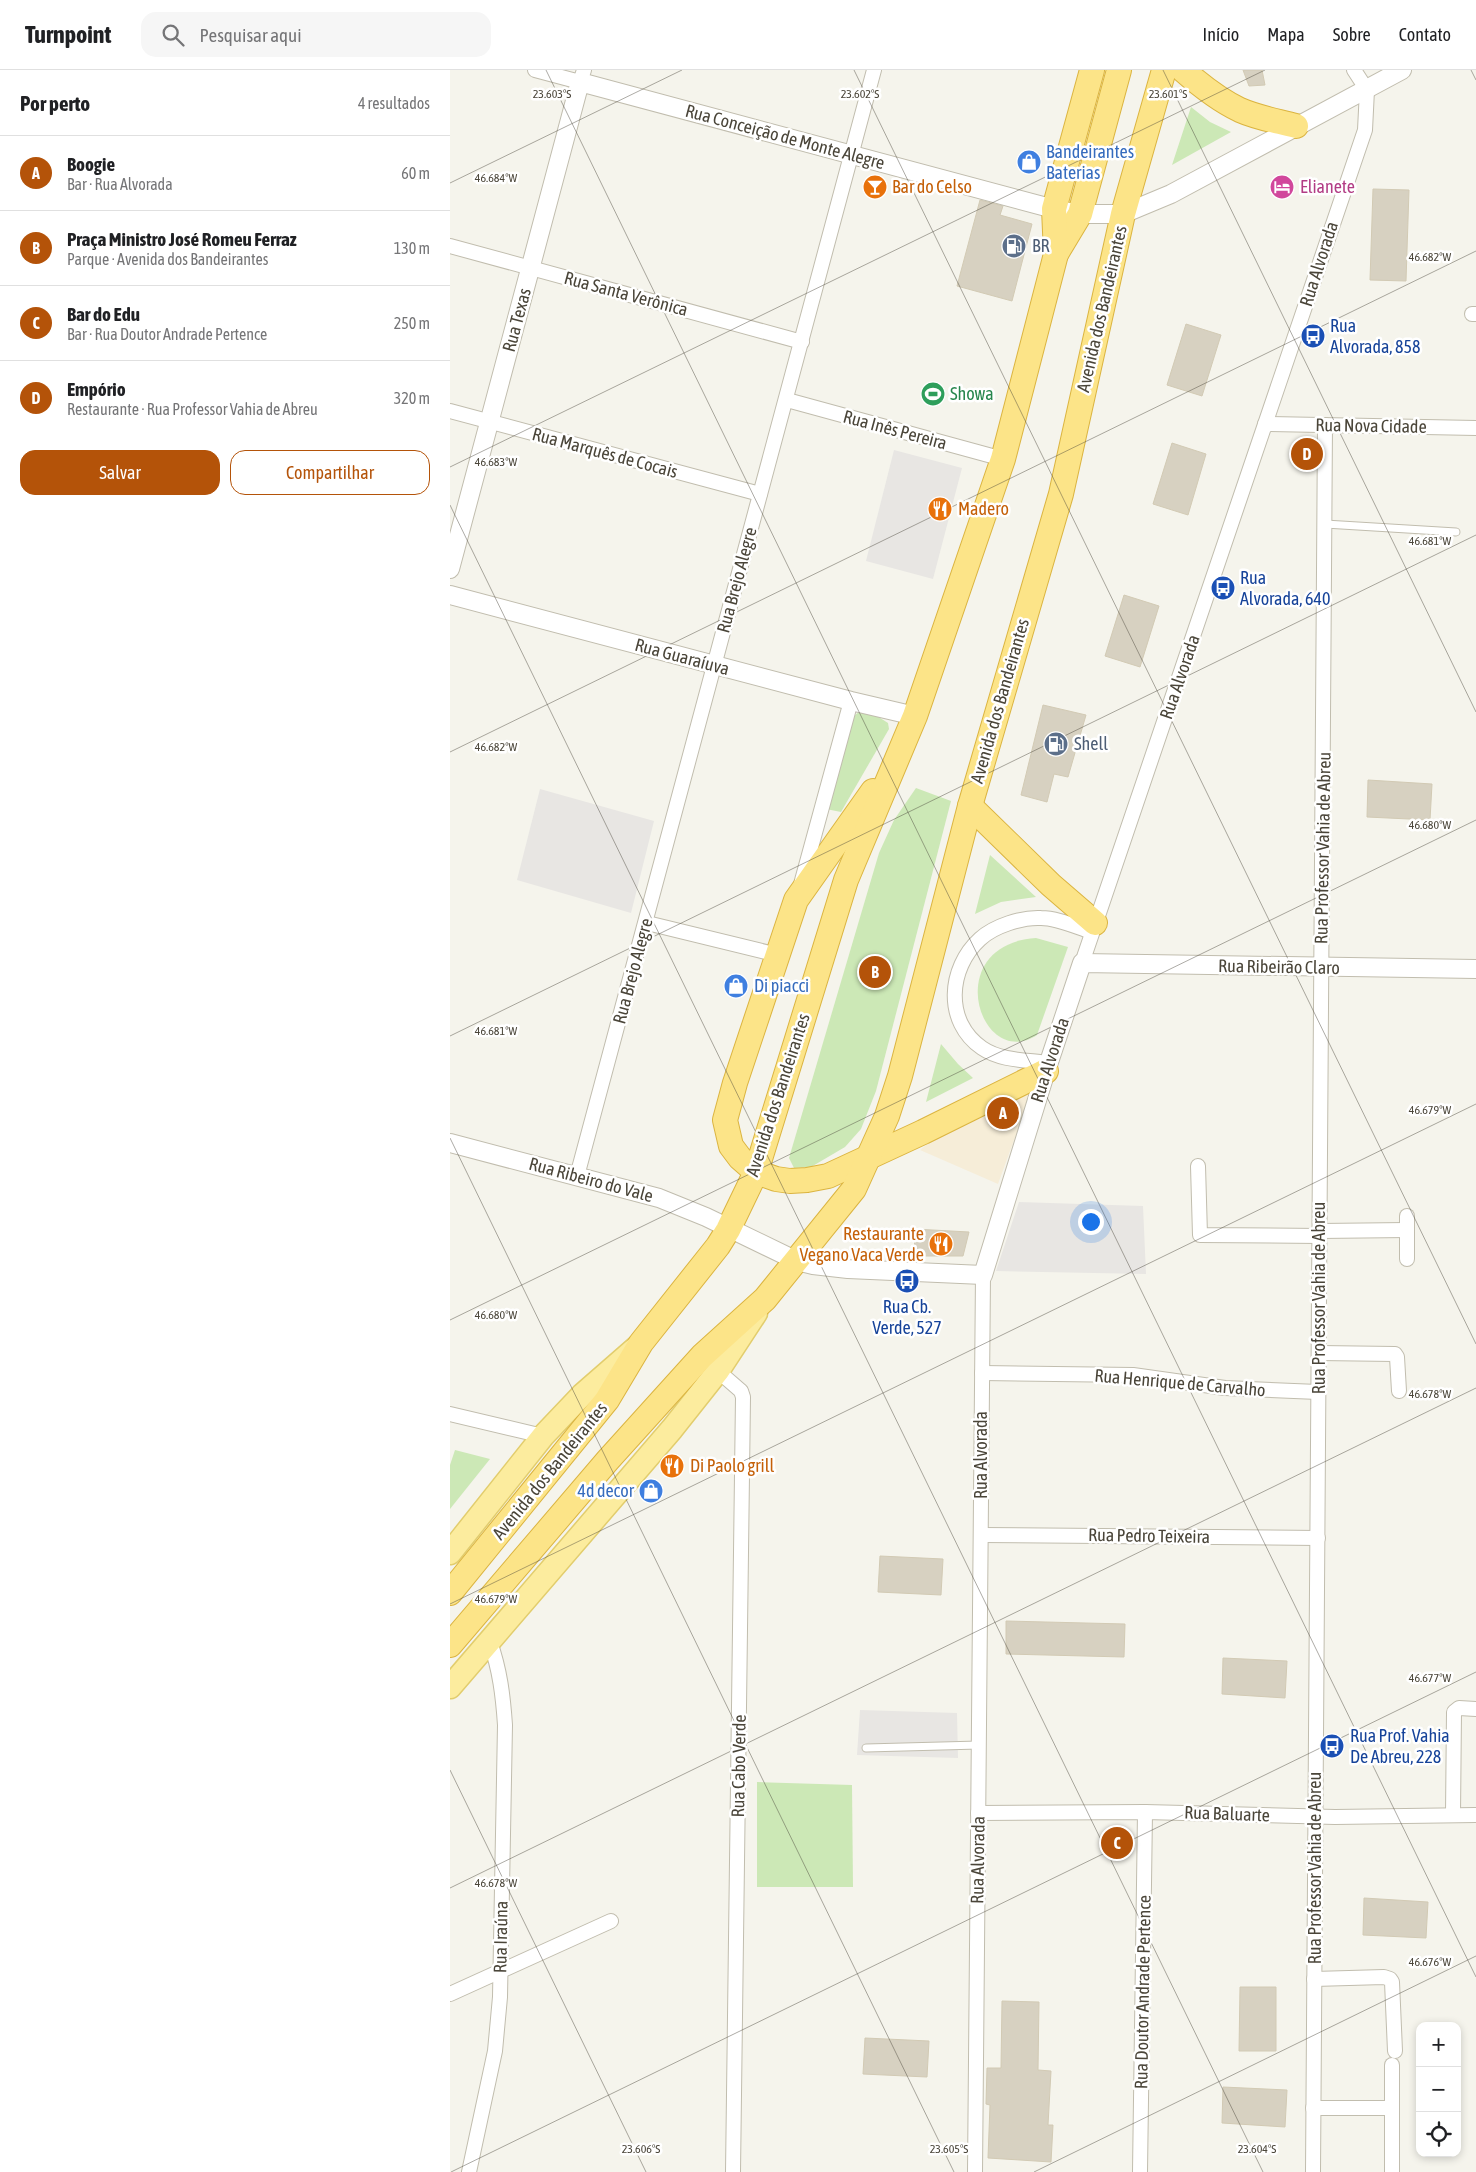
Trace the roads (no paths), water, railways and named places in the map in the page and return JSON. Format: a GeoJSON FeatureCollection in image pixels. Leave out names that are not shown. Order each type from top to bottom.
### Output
{"type":"FeatureCollection","features":[{"type":"Feature","properties":{"kind":"highway","name":"Avenida dos Bandeirantes"},"geometry":{"type":"LineString","coordinates":[[1056,254],[1054,209],[1092,70]]}},
{"type":"Feature","properties":{"kind":"highway","name":"Avenida dos Bandeirantes"},"geometry":{"type":"LineString","coordinates":[[450,1593],[607,1400],[641,1343],[718,1246],[728,1230],[756,1172],[846,880],[915,716],[1003,459],[1056,254],[1080,214],[1119,70]]}},
{"type":"Feature","properties":{"kind":"highway","name":"Avenida dos Bandeirantes"},"geometry":{"type":"LineString","coordinates":[[450,1645],[608,1460],[702,1356],[765,1299],[854,1189],[870,1157],[887,1116],[900,1076],[970,806],[1061,494],[1123,214],[1164,70]]}},
{"type":"Feature","properties":{"kind":"highway"},"geometry":{"type":"LineString","coordinates":[[1183,70],[1200,85],[1240,110],[1261,118],[1296,126]]}},
{"type":"Feature","properties":{"kind":"highway"},"geometry":{"type":"LineString","coordinates":[[899,753],[796,900],[735,1083],[725,1120],[730,1146],[756,1172],[776,1179],[790,1181],[828,1176],[870,1157],[1047,1067]]}},
{"type":"Feature","properties":{"kind":"highway"},"geometry":{"type":"LineString","coordinates":[[970,806],[1094,928]]}},
{"type":"Feature","properties":{"kind":"main road","name":"Avenida dos Bandeirantes"},"geometry":{"type":"LineString","coordinates":[[450,1687],[672,1429],[718,1371],[765,1299]]}},
{"type":"Feature","properties":{"kind":"main road","name":"Avenida dos Bandeirantes"},"geometry":{"type":"LineString","coordinates":[[450,1553],[538,1442],[588,1389],[641,1343]]}},
{"type":"Feature","properties":{"kind":"street","name":"Rua Conceição de Monte Alegre"},"geometry":{"type":"LineString","coordinates":[[535,70],[582,76],[851,154],[1054,209],[1080,214],[1123,214]]}},
{"type":"Feature","properties":{"kind":"street","name":"Rua Brejo Alegre"},"geometry":{"type":"LineString","coordinates":[[577,1176],[647,922],[874,70]]}},
{"type":"Feature","properties":{"kind":"street"},"geometry":{"type":"LineString","coordinates":[[1354,70],[1367,90]]}},
{"type":"Feature","properties":{"kind":"street"},"geometry":{"type":"LineString","coordinates":[[1123,214],[1170,194],[1402,70]]}},
{"type":"Feature","properties":{"kind":"street","name":"Rua Texas"},"geometry":{"type":"LineString","coordinates":[[450,569],[582,76]]}},
{"type":"Feature","properties":{"kind":"street","name":"Rua Alvorada"},"geometry":{"type":"LineString","coordinates":[[975,2172],[983,1275],[1047,1067],[1365,130],[1367,90]]}},
{"type":"Feature","properties":{"kind":"street","name":"Rua Santa Verônica"},"geometry":{"type":"LineString","coordinates":[[450,246],[802,342]]}},
{"type":"Feature","properties":{"kind":"street","name":"Rua Inês Pereira"},"geometry":{"type":"LineString","coordinates":[[786,400],[1003,459]]}},
{"type":"Feature","properties":{"kind":"street","name":"Rua Marquês de Cocais"},"geometry":{"type":"LineString","coordinates":[[450,411],[760,494]]}},
{"type":"Feature","properties":{"kind":"street","name":"Rua Nova Cidade"},"geometry":{"type":"LineString","coordinates":[[1265,424],[1476,428]]}},
{"type":"Feature","properties":{"kind":"street","name":"Rua Professor Vahia de Abreu"},"geometry":{"type":"LineString","coordinates":[[1313,2172],[1326,425]]}},
{"type":"Feature","properties":{"kind":"street","name":"Rua Guaraíuva"},"geometry":{"type":"LineString","coordinates":[[450,595],[715,666],[915,716]]}},
{"type":"Feature","properties":{"kind":"street"},"geometry":{"type":"LineString","coordinates":[[796,900],[851,701]]}},
{"type":"Feature","properties":{"kind":"street"},"geometry":{"type":"LineString","coordinates":[[1047,1067],[1000,1057],[983,1049],[966,1036],[958,1018],[954,1000],[958,969],[968,952],[981,937],[1003,926],[1040,918],[1094,928]]}},
{"type":"Feature","properties":{"kind":"street"},"geometry":{"type":"LineString","coordinates":[[647,922],[778,955]]}},
{"type":"Feature","properties":{"kind":"street","name":"Rua Ribeirão Claro"},"geometry":{"type":"LineString","coordinates":[[1082,963],[1476,969]]}},
{"type":"Feature","properties":{"kind":"street","name":"Rua Ribeiro do Vale"},"geometry":{"type":"LineString","coordinates":[[450,1143],[659,1198],[706,1217],[728,1230]]}},
{"type":"Feature","properties":{"kind":"street"},"geometry":{"type":"LineString","coordinates":[[1198,1166],[1200,1236],[1320,1234],[1407,1223],[1407,1259]]}},
{"type":"Feature","properties":{"kind":"street"},"geometry":{"type":"LineString","coordinates":[[728,1230],[797,1261],[827,1268],[983,1275]]}},
{"type":"Feature","properties":{"kind":"street"},"geometry":{"type":"LineString","coordinates":[[1319,1353],[1395,1354],[1397,1357],[1399,1391]]}},
{"type":"Feature","properties":{"kind":"street","name":"Rua Cabo Verde"},"geometry":{"type":"LineString","coordinates":[[718,1371],[741,1391],[743,1397],[733,2172]]}},
{"type":"Feature","properties":{"kind":"street","name":"Rua Henrique de Carvalho"},"geometry":{"type":"LineString","coordinates":[[982,1373],[1133,1376],[1225,1388],[1318,1392]]}},
{"type":"Feature","properties":{"kind":"street"},"geometry":{"type":"LineString","coordinates":[[450,1414],[519,1430],[538,1442]]}},
{"type":"Feature","properties":{"kind":"street","name":"Rua Pedro Teixeira"},"geometry":{"type":"LineString","coordinates":[[981,1535],[1318,1538]]}},
{"type":"Feature","properties":{"kind":"street","name":"Rua Iraúna"},"geometry":{"type":"LineString","coordinates":[[469,2172],[495,2051],[501,1971],[505,1725],[498,1664],[490,1642]]}},
{"type":"Feature","properties":{"kind":"street"},"geometry":{"type":"LineString","coordinates":[[1453,1814],[1454,1712],[1460,1708],[1476,1709]]}},
{"type":"Feature","properties":{"kind":"street","name":"Rua Baluarte"},"geometry":{"type":"LineString","coordinates":[[978,1813],[1146,1812],[1315,1817],[1476,1815]]}},
{"type":"Feature","properties":{"kind":"street","name":"Rua Doutor Andrade Pertence"},"geometry":{"type":"LineString","coordinates":[[1140,2172],[1146,1812]]}},
{"type":"Feature","properties":{"kind":"street"},"geometry":{"type":"LineString","coordinates":[[450,1994],[611,1921]]}},
{"type":"Feature","properties":{"kind":"street"},"geometry":{"type":"LineString","coordinates":[[1314,1979],[1384,1977],[1392,1982],[1394,2058],[1390,2108],[1392,2170]]}},
{"type":"Feature","properties":{"kind":"street"},"geometry":{"type":"LineString","coordinates":[[1313,2108],[1390,2108]]}},
{"type":"Feature","properties":{"kind":"lane"},"geometry":{"type":"LineString","coordinates":[[1326,524],[1456,532]]}},
{"type":"Feature","properties":{"kind":"lane"},"geometry":{"type":"LineString","coordinates":[[866,1748],[979,1745]]}},
{"type":"Feature","properties":{"kind":"place","name":"Bandeirantes Baterias"},"geometry":{"type":"Point","coordinates":[1029,162]}},
{"type":"Feature","properties":{"kind":"place","name":"Bar do Celso"},"geometry":{"type":"Point","coordinates":[875,187]}},
{"type":"Feature","properties":{"kind":"place","name":"Elianete"},"geometry":{"type":"Point","coordinates":[1282,187]}},
{"type":"Feature","properties":{"kind":"place","name":"BR"},"geometry":{"type":"Point","coordinates":[1014,246]}},
{"type":"Feature","properties":{"kind":"place","name":"Rua Alvorada, 858"},"geometry":{"type":"Point","coordinates":[1313,336]}},
{"type":"Feature","properties":{"kind":"place","name":"Showa"},"geometry":{"type":"Point","coordinates":[933,394]}},
{"type":"Feature","properties":{"kind":"place","name":"Empório"},"geometry":{"type":"Point","coordinates":[1307,454]}},
{"type":"Feature","properties":{"kind":"place","name":"Madero"},"geometry":{"type":"Point","coordinates":[940,509]}},
{"type":"Feature","properties":{"kind":"place","name":"Rua Alvorada, 640"},"geometry":{"type":"Point","coordinates":[1223,588]}},
{"type":"Feature","properties":{"kind":"place","name":"Shell"},"geometry":{"type":"Point","coordinates":[1056,744]}},
{"type":"Feature","properties":{"kind":"place","name":"Praça Ministro José Romeu Ferraz"},"geometry":{"type":"Point","coordinates":[875,972]}},
{"type":"Feature","properties":{"kind":"place","name":"Di piacci"},"geometry":{"type":"Point","coordinates":[736,986]}},
{"type":"Feature","properties":{"kind":"place","name":"Boogie"},"geometry":{"type":"Point","coordinates":[1003,1113]}},
{"type":"Feature","properties":{"kind":"place","name":"Restaurante Vegano Vaca Verde"},"geometry":{"type":"Point","coordinates":[941,1244]}},
{"type":"Feature","properties":{"kind":"place","name":"Rua Cb. Verde, 527"},"geometry":{"type":"Point","coordinates":[907,1281]}},
{"type":"Feature","properties":{"kind":"place","name":"Di Paolo grill"},"geometry":{"type":"Point","coordinates":[672,1466]}},
{"type":"Feature","properties":{"kind":"place","name":"4d decor"},"geometry":{"type":"Point","coordinates":[651,1491]}},
{"type":"Feature","properties":{"kind":"place","name":"Rua Prof. Vahia De Abreu, 228"},"geometry":{"type":"Point","coordinates":[1332,1746]}},
{"type":"Feature","properties":{"kind":"place","name":"Bar do Edu"},"geometry":{"type":"Point","coordinates":[1117,1843]}}]}
